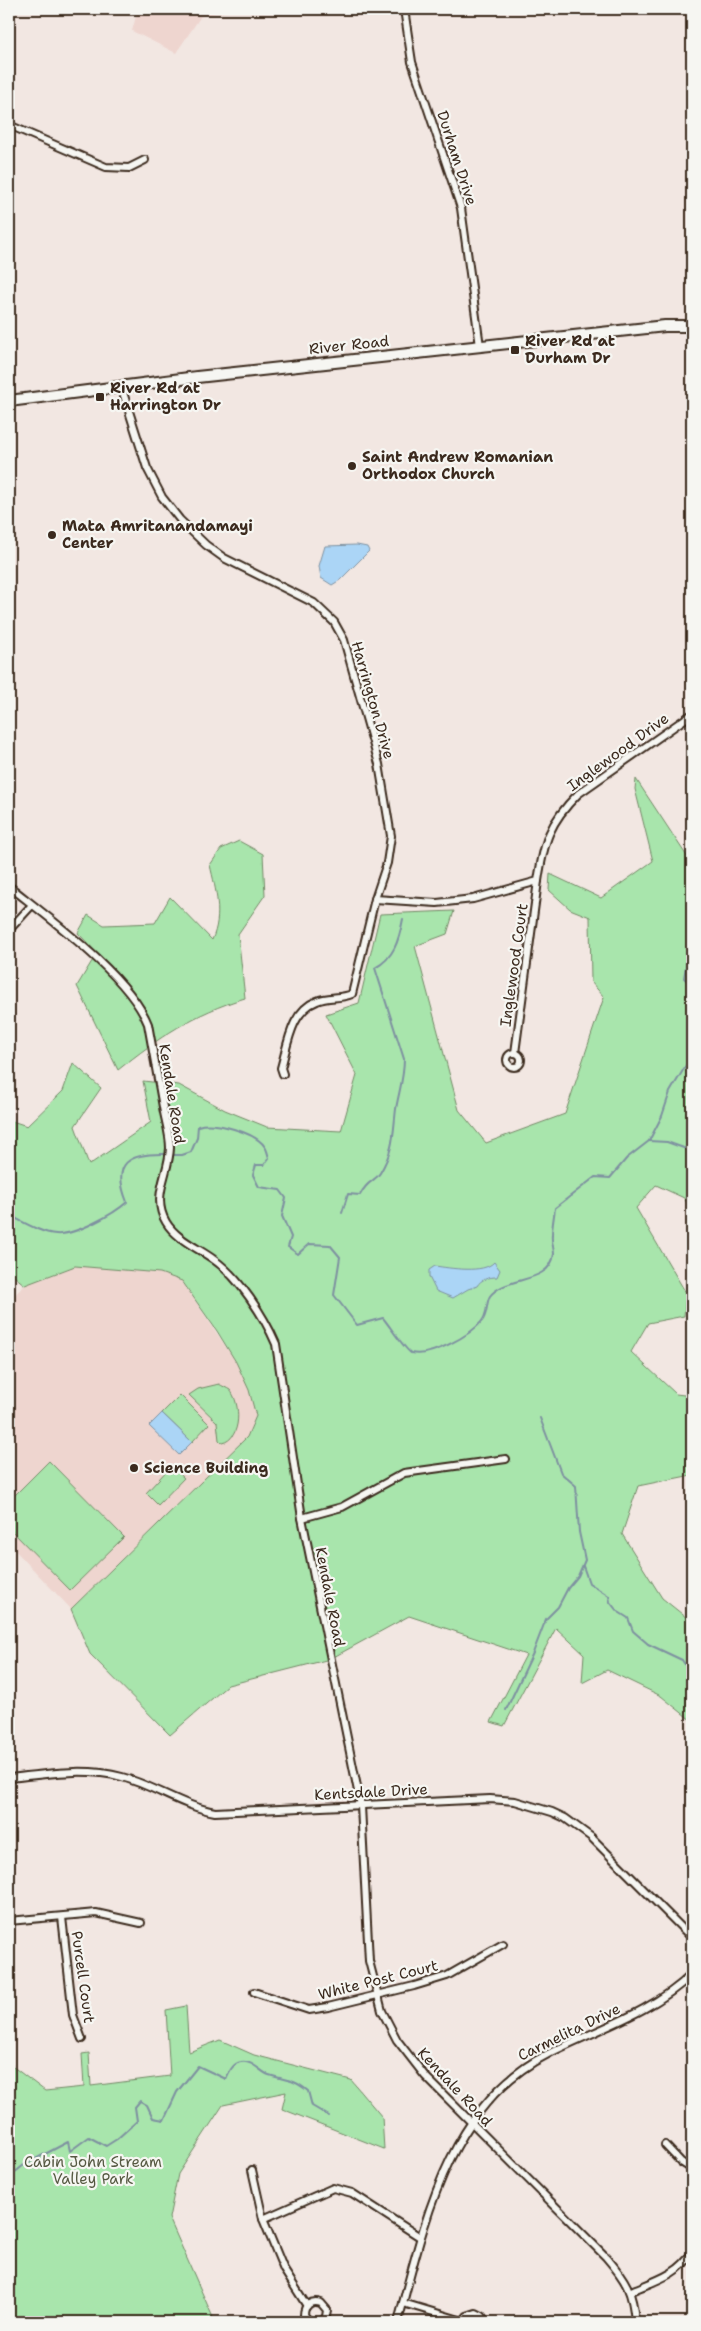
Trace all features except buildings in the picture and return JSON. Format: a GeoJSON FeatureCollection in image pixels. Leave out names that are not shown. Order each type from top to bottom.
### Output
{"type":"FeatureCollection","features":[{"type":"Feature","properties":{"kind":"main road","name":"River Road"},"geometry":{"type":"LineString","coordinates":[[9,401],[121,386],[480,346],[665,326],[692,326]]}},
{"type":"Feature","properties":{"kind":"street","name":"Durham Drive"},"geometry":{"type":"LineString","coordinates":[[404,9],[412,62],[462,208],[480,346]]}},
{"type":"Feature","properties":{"kind":"street"},"geometry":{"type":"LineString","coordinates":[[9,125],[106,167],[129,168],[144,160]]}},
{"type":"Feature","properties":{"kind":"street","name":"Harrington Drive"},"geometry":{"type":"LineString","coordinates":[[121,386],[147,468],[162,496],[180,520],[206,545],[224,558],[314,603],[334,622],[344,640],[379,764],[390,836],[387,863],[375,900],[352,994],[318,1000],[301,1011],[293,1026],[281,1068],[283,1074]]}},
{"type":"Feature","properties":{"kind":"street","name":"Inglewood Drive"},"geometry":{"type":"LineString","coordinates":[[538,881],[546,836],[562,809],[578,794],[692,714]]}},
{"type":"Feature","properties":{"kind":"street"},"geometry":{"type":"LineString","coordinates":[[375,900],[437,903],[472,899],[538,881]]}},
{"type":"Feature","properties":{"kind":"street","name":"Inglewood Court"},"geometry":{"type":"LineString","coordinates":[[515,1053],[538,881]]}},
{"type":"Feature","properties":{"kind":"street","name":"Kendale Road"},"geometry":{"type":"LineString","coordinates":[[9,886],[78,941],[142,1009],[148,1024],[170,1149],[159,1194],[161,1211],[167,1224],[184,1240],[215,1260],[225,1270],[250,1299],[269,1328],[276,1344],[302,1518],[361,1806],[370,1961],[376,1995],[385,2018],[405,2052],[424,2076],[472,2121],[606,2257],[631,2291],[635,2322]]}},
{"type":"Feature","properties":{"kind":"street"},"geometry":{"type":"LineString","coordinates":[[9,930],[32,905]]}},
{"type":"Feature","properties":{"kind":"street"},"geometry":{"type":"LineString","coordinates":[[302,1518],[342,1507],[404,1473],[506,1458]]}},
{"type":"Feature","properties":{"kind":"street","name":"Kentsdale Drive"},"geometry":{"type":"LineString","coordinates":[[9,1778],[67,1771],[92,1771],[124,1777],[187,1805],[215,1812],[490,1798],[515,1801],[552,1812],[591,1837],[692,1938]]}},
{"type":"Feature","properties":{"kind":"street"},"geometry":{"type":"LineString","coordinates":[[9,1922],[96,1913],[141,1923]]}},
{"type":"Feature","properties":{"kind":"street","name":"Purcell Court"},"geometry":{"type":"LineString","coordinates":[[62,1917],[74,2015],[82,2039]]}},
{"type":"Feature","properties":{"kind":"street","name":"White Post Court"},"geometry":{"type":"LineString","coordinates":[[254,1992],[308,2010],[414,1986],[447,1976],[503,1944]]}},
{"type":"Feature","properties":{"kind":"street","name":"Carmelita Drive"},"geometry":{"type":"LineString","coordinates":[[398,2322],[420,2237],[439,2182],[472,2121],[498,2090],[518,2071],[547,2054],[658,2002],[692,1974]]}},
{"type":"Feature","properties":{"kind":"street"},"geometry":{"type":"LineString","coordinates":[[665,2145],[681,2162],[692,2169]]}},
{"type":"Feature","properties":{"kind":"street"},"geometry":{"type":"LineString","coordinates":[[252,2170],[263,2220],[284,2270],[306,2306],[304,2315],[310,2322]]}},
{"type":"Feature","properties":{"kind":"street"},"geometry":{"type":"LineString","coordinates":[[263,2220],[333,2188],[352,2193],[420,2237]]}},
{"type":"Feature","properties":{"kind":"street"},"geometry":{"type":"LineString","coordinates":[[631,2291],[670,2274],[689,2258],[692,2252]]}},
{"type":"Feature","properties":{"kind":"street"},"geometry":{"type":"LineString","coordinates":[[306,2306],[315,2302],[324,2305],[327,2314],[321,2322]]}},
{"type":"Feature","properties":{"kind":"street"},"geometry":{"type":"LineString","coordinates":[[403,2303],[463,2322],[467,2316],[476,2313],[482,2316],[486,2322]]}},
{"type":"Feature","properties":{"kind":"shaded area"},"geometry":{"type":"Polygon","coordinates":[[[138,9],[228,9],[228,11],[201,16],[176,53],[132,31],[138,9]]]}},
{"type":"Feature","properties":{"kind":"shaded area"},"geometry":{"type":"Polygon","coordinates":[[[75,1266],[160,1273],[182,1281],[236,1362],[249,1390],[256,1416],[247,1437],[71,1609],[9,1544],[9,1300],[25,1285],[75,1266]]]}},
{"type":"Feature","properties":{"kind":"green space"},"geometry":{"type":"Polygon","coordinates":[[[636,779],[692,864],[692,1211],[684,1198],[656,1185],[636,1208],[686,1293],[684,1316],[648,1323],[631,1352],[676,1394],[692,1396],[692,1475],[638,1486],[622,1534],[662,1598],[692,1622],[692,1721],[661,1696],[607,1670],[582,1683],[584,1654],[556,1628],[504,1726],[491,1722],[526,1655],[409,1616],[330,1659],[228,1685],[170,1735],[90,1654],[71,1609],[247,1437],[256,1416],[249,1390],[236,1362],[182,1281],[160,1273],[75,1266],[25,1285],[9,1272],[9,1120],[27,1126],[63,1091],[73,1063],[101,1088],[75,1126],[89,1165],[151,1122],[143,1081],[179,1085],[225,1110],[267,1127],[341,1131],[357,1075],[326,1014],[359,1003],[380,914],[454,911],[447,934],[415,946],[459,1110],[486,1143],[565,1114],[604,997],[591,982],[590,917],[570,909],[549,890],[550,874],[601,898],[653,861],[635,789],[636,779]]]}},
{"type":"Feature","properties":{"kind":"green space"},"geometry":{"type":"Polygon","coordinates":[[[239,841],[263,854],[265,895],[238,934],[245,998],[209,1011],[177,1028],[118,1070],[77,986],[97,953],[78,933],[88,915],[104,925],[155,923],[170,897],[212,940],[218,912],[210,865],[221,849],[239,841]]]}},
{"type":"Feature","properties":{"kind":"green space"},"geometry":{"type":"Polygon","coordinates":[[[219,1384],[230,1390],[234,1396],[238,1411],[238,1420],[233,1435],[229,1440],[222,1443],[219,1440],[217,1422],[189,1395],[198,1389],[219,1384]]]}},
{"type":"Feature","properties":{"kind":"green space"},"geometry":{"type":"Polygon","coordinates":[[[180,1395],[209,1424],[192,1442],[162,1413],[180,1395]]]}},
{"type":"Feature","properties":{"kind":"green space"},"geometry":{"type":"Polygon","coordinates":[[[49,1461],[124,1537],[70,1590],[9,1528],[9,1501],[49,1461]]]}},
{"type":"Feature","properties":{"kind":"green space"},"geometry":{"type":"Polygon","coordinates":[[[171,1466],[184,1478],[158,1505],[146,1493],[171,1466]]]}},
{"type":"Feature","properties":{"kind":"green space","name":"Cabin John Stream Valley Park"},"geometry":{"type":"Polygon","coordinates":[[[186,2006],[189,2052],[220,2040],[254,2055],[351,2080],[382,2117],[384,2149],[282,2109],[286,2092],[223,2105],[178,2174],[169,2218],[215,2322],[9,2322],[9,2049],[12,2066],[45,2091],[84,2087],[82,2054],[89,2053],[91,2086],[170,2076],[166,2010],[186,2006]]]}},
{"type":"Feature","properties":{"kind":"water"},"geometry":{"type":"Polygon","coordinates":[[[357,545],[367,547],[369,551],[340,580],[332,585],[321,578],[319,566],[325,546],[357,545]]]}},
{"type":"Feature","properties":{"kind":"water"},"geometry":{"type":"Polygon","coordinates":[[[494,1262],[500,1270],[497,1277],[483,1280],[477,1286],[453,1298],[436,1291],[429,1277],[429,1270],[435,1266],[475,1269],[489,1266],[494,1262]]]}},
{"type":"Feature","properties":{"kind":"water"},"geometry":{"type":"Polygon","coordinates":[[[162,1413],[192,1442],[179,1455],[149,1426],[162,1413]]]}},
{"type":"Feature","properties":{"kind":"waterway"},"geometry":{"type":"LineString","coordinates":[[342,1213],[348,1194],[360,1195],[366,1186],[378,1176],[385,1165],[392,1142],[404,1059],[375,968],[387,959],[395,948],[403,919]]}},
{"type":"Feature","properties":{"kind":"waterway"},"geometry":{"type":"LineString","coordinates":[[692,958],[687,961],[684,978],[692,985]]}},
{"type":"Feature","properties":{"kind":"waterway"},"geometry":{"type":"LineString","coordinates":[[171,1155],[182,1155],[191,1152],[197,1138],[198,1126],[223,1126],[244,1132],[260,1142],[266,1148],[269,1158],[264,1165],[256,1165],[253,1175],[259,1187],[280,1190],[286,1198],[282,1216],[291,1237],[288,1247],[298,1254],[309,1244],[330,1245],[340,1257],[334,1295],[357,1325],[383,1318],[411,1353],[429,1352],[460,1339],[477,1327],[484,1318],[490,1296],[497,1289],[545,1271],[551,1264],[554,1254],[552,1237],[555,1208],[595,1177],[610,1178],[627,1158],[649,1141],[662,1116],[670,1092],[688,1062],[689,1042],[692,1043]]}},
{"type":"Feature","properties":{"kind":"waterway"},"geometry":{"type":"LineString","coordinates":[[649,1141],[667,1142],[692,1151]]}},
{"type":"Feature","properties":{"kind":"waterway"},"geometry":{"type":"LineString","coordinates":[[9,1215],[44,1232],[56,1234],[73,1232],[104,1218],[127,1202],[121,1177],[127,1163],[133,1158],[142,1155],[166,1154]]}},
{"type":"Feature","properties":{"kind":"waterway"},"geometry":{"type":"LineString","coordinates":[[506,1710],[533,1653],[546,1619],[558,1607],[568,1588],[578,1576],[585,1560],[579,1532],[576,1486],[561,1473],[540,1418]]}},
{"type":"Feature","properties":{"kind":"waterway"},"geometry":{"type":"LineString","coordinates":[[583,1566],[589,1583],[609,1596],[610,1602],[617,1611],[628,1618],[633,1631],[648,1644],[682,1660],[692,1675]]}},
{"type":"Feature","properties":{"kind":"waterway"},"geometry":{"type":"LineString","coordinates":[[9,2177],[24,2165],[68,2142],[70,2151],[89,2137],[106,2146],[137,2121],[135,2107],[140,2101],[147,2105],[153,2118],[164,2120],[177,2092],[198,2066],[226,2079],[236,2064],[241,2062],[253,2064],[269,2075],[293,2082],[308,2091],[312,2106],[329,2116]]}},
{"type":"Feature","properties":{"kind":"place","name":"River Rd at Durham Dr"},"geometry":{"type":"Point","coordinates":[515,350]}},
{"type":"Feature","properties":{"kind":"place","name":"River Rd at Harrington Dr"},"geometry":{"type":"Point","coordinates":[100,397]}},
{"type":"Feature","properties":{"kind":"place","name":"Saint Andrew Romanian Orthodox Church"},"geometry":{"type":"Point","coordinates":[352,466]}},
{"type":"Feature","properties":{"kind":"place","name":"Mata Amritanandamayi Center"},"geometry":{"type":"Point","coordinates":[52,535]}},
{"type":"Feature","properties":{"kind":"place","name":"Science Building"},"geometry":{"type":"Point","coordinates":[134,1468]}}]}
